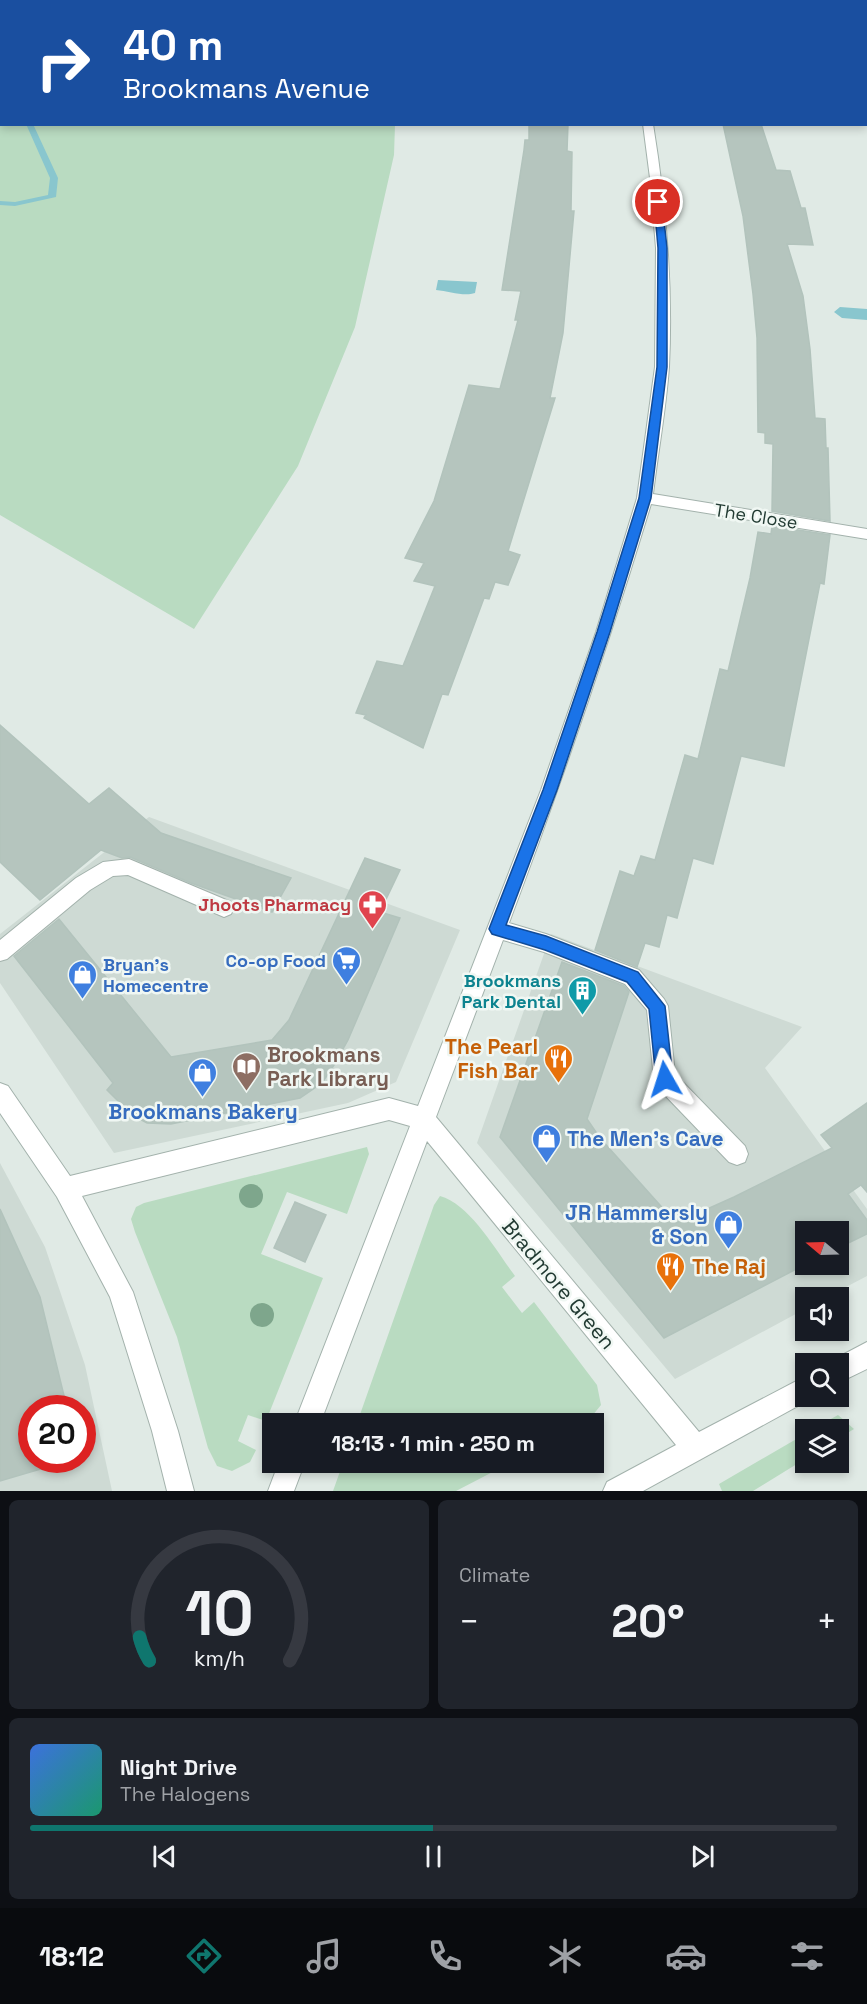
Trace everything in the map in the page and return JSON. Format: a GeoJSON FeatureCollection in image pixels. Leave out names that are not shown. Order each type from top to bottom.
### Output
{"type":"FeatureCollection","features":[{"type":"Feature","properties":{"kind":"street"},"geometry":{"type":"LineString","coordinates":[[311,1413],[550,790],[645,498],[662,355],[662,248],[656,178],[648,126]]}},
{"type":"Feature","properties":{"kind":"street","name":"The Close"},"geometry":{"type":"LineString","coordinates":[[645,498],[867,534]]}},
{"type":"Feature","properties":{"kind":"street"},"geometry":{"type":"LineString","coordinates":[[0,952],[83,884],[110,868],[129,867],[224,908]]}},
{"type":"Feature","properties":{"kind":"street"},"geometry":{"type":"LineString","coordinates":[[497,929],[546,943],[632,977],[657,1006],[665,1079],[737,1154]]}},
{"type":"Feature","properties":{"kind":"street"},"geometry":{"type":"LineString","coordinates":[[0,1094],[65,1189],[121,1292],[165,1431],[181,1491]]}},
{"type":"Feature","properties":{"kind":"street"},"geometry":{"type":"LineString","coordinates":[[65,1189],[389,1109],[423,1119]]}},
{"type":"Feature","properties":{"kind":"street","name":"Bradmore Green"},"geometry":{"type":"LineString","coordinates":[[423,1119],[696,1449]]}},
{"type":"Feature","properties":{"kind":"street"},"geometry":{"type":"LineString","coordinates":[[849,1365],[867,1355]]}},
{"type":"Feature","properties":{"kind":"street"},"geometry":{"type":"LineString","coordinates":[[616,1491],[795,1395]]}},
{"type":"Feature","properties":{"kind":"street"},"geometry":{"type":"LineString","coordinates":[[281,1491],[288,1473]]}},
{"type":"Feature","properties":{"kind":"shaded area"},"geometry":{"type":"Polygon","coordinates":[[[149,817],[460,930],[396,1082],[348,1103],[114,1153],[0,983],[0,934],[149,817]]]}},
{"type":"Feature","properties":{"kind":"shaded area"},"geometry":{"type":"Polygon","coordinates":[[[551,934],[802,1027],[765,1068],[867,1209],[867,1276],[846,1287],[795,1287],[795,1314],[675,1379],[477,1143],[551,934]]]}},
{"type":"Feature","properties":{"kind":"shaded area"},"geometry":{"type":"Polygon","coordinates":[[[0,1163],[45,1247],[85,1365],[91,1395],[18,1395],[18,1473],[96,1473],[96,1416],[112,1491],[0,1491],[0,1163]]]}},
{"type":"Feature","properties":{"kind":"green space"},"geometry":{"type":"Polygon","coordinates":[[[0,126],[395,126],[394,155],[355,327],[298,466],[194,629],[0,515],[0,126]]]}},
{"type":"Feature","properties":{"kind":"green space"},"geometry":{"type":"Polygon","coordinates":[[[367,1147],[369,1154],[347,1214],[287,1192],[261,1254],[323,1278],[269,1413],[262,1413],[262,1420],[248,1415],[238,1441],[256,1450],[250,1462],[232,1471],[217,1466],[208,1448],[177,1337],[135,1232],[131,1219],[136,1207],[144,1203],[367,1147]]]}},
{"type":"Feature","properties":{"kind":"green space"},"geometry":{"type":"Polygon","coordinates":[[[440,1196],[451,1201],[462,1208],[482,1230],[515,1276],[502,1287],[522,1313],[534,1302],[597,1385],[601,1405],[594,1413],[361,1413],[434,1205],[440,1196]]]}},
{"type":"Feature","properties":{"kind":"green space"},"geometry":{"type":"Polygon","coordinates":[[[838,1415],[843,1419],[831,1419],[838,1415]]]}},
{"type":"Feature","properties":{"kind":"green space"},"geometry":{"type":"Polygon","coordinates":[[[795,1440],[795,1465],[753,1491],[722,1491],[719,1484],[795,1440]]]}},
{"type":"Feature","properties":{"kind":"green space"},"geometry":{"type":"Polygon","coordinates":[[[339,1473],[491,1473],[456,1491],[333,1491],[339,1473]]]}},
{"type":"Feature","properties":{"kind":"water"},"geometry":{"type":"Polygon","coordinates":[[[438,280],[477,282],[475,293],[461,294],[436,290],[438,280]]]}},
{"type":"Feature","properties":{"kind":"water"},"geometry":{"type":"Polygon","coordinates":[[[840,307],[867,309],[867,320],[842,318],[834,312],[840,307]]]}},
{"type":"Feature","properties":{"kind":"building"},"geometry":{"type":"Polygon","coordinates":[[[529,126],[568,126],[567,151],[572,152],[571,211],[574,211],[563,333],[550,398],[555,398],[508,551],[520,555],[508,585],[495,582],[489,599],[484,598],[448,695],[442,694],[423,748],[364,718],[366,715],[356,713],[377,661],[403,666],[435,586],[414,581],[424,563],[405,558],[434,501],[469,385],[500,389],[518,320],[515,320],[521,291],[502,290],[525,140],[529,140],[529,126]]]}},
{"type":"Feature","properties":{"kind":"building"},"geometry":{"type":"Polygon","coordinates":[[[723,126],[762,126],[776,170],[790,171],[801,208],[805,208],[813,245],[787,244],[803,296],[815,418],[825,419],[830,521],[772,511],[773,444],[765,443],[765,433],[758,432],[757,338],[743,216],[723,126]]]}},
{"type":"Feature","properties":{"kind":"building"},"geometry":{"type":"Polygon","coordinates":[[[772,526],[830,535],[824,584],[820,583],[784,766],[741,756],[713,864],[693,858],[677,918],[667,915],[659,947],[645,943],[637,967],[595,950],[620,871],[634,876],[641,856],[655,860],[685,755],[698,759],[720,669],[728,671],[750,578],[758,532],[771,534],[772,526]]]}},
{"type":"Feature","properties":{"kind":"building"},"geometry":{"type":"Polygon","coordinates":[[[0,725],[89,804],[109,788],[161,833],[291,878],[272,912],[191,883],[130,857],[122,858],[101,850],[40,900],[0,862],[0,725]]]}},
{"type":"Feature","properties":{"kind":"building"},"geometry":{"type":"Polygon","coordinates":[[[365,858],[400,870],[380,912],[400,918],[348,1040],[322,1083],[300,1098],[171,1124],[147,1123],[132,1115],[107,1090],[113,1083],[14,956],[59,919],[171,1057],[272,1040],[289,1020],[365,858]]]}},
{"type":"Feature","properties":{"kind":"building"},"geometry":{"type":"Polygon","coordinates":[[[562,962],[624,986],[629,992],[587,1119],[600,1138],[676,1223],[832,1148],[821,1135],[867,1103],[867,1192],[861,1185],[848,1194],[867,1220],[867,1234],[849,1243],[849,1221],[795,1221],[795,1270],[664,1338],[500,1137],[562,962]]]}},
{"type":"Feature","properties":{"kind":"building"},"geometry":{"type":"Polygon","coordinates":[[[295,1202],[326,1215],[305,1262],[274,1248],[295,1202]]]}},
{"type":"Feature","properties":{"kind":"building"},"geometry":{"type":"Polygon","coordinates":[[[0,1209],[40,1297],[64,1395],[18,1395],[18,1473],[27,1473],[0,1481],[0,1209]]]}},
{"type":"Feature","properties":{"kind":"waterway"},"geometry":{"type":"LineString","coordinates":[[0,203],[15,204],[52,197],[54,178],[30,126]]}},
{"type":"Feature","properties":{"kind":"place","name":"Jhoots Pharmacy"},"geometry":{"type":"Point","coordinates":[372,930]}},
{"type":"Feature","properties":{"kind":"place","name":"Co-op Food"},"geometry":{"type":"Point","coordinates":[347,986]}},
{"type":"Feature","properties":{"kind":"place","name":"Bryan's Homecentre"},"geometry":{"type":"Point","coordinates":[82,1000]}},
{"type":"Feature","properties":{"kind":"place","name":"Brookmans Park Dental"},"geometry":{"type":"Point","coordinates":[582,1016]}},
{"type":"Feature","properties":{"kind":"place","name":"The Pearl Fish Bar"},"geometry":{"type":"Point","coordinates":[559,1084]}},
{"type":"Feature","properties":{"kind":"place","name":"Brookmans Park Library"},"geometry":{"type":"Point","coordinates":[246,1092]}},
{"type":"Feature","properties":{"kind":"place","name":"Brookmans Bakery"},"geometry":{"type":"Point","coordinates":[203,1098]}},
{"type":"Feature","properties":{"kind":"place","name":"The Men's Cave"},"geometry":{"type":"Point","coordinates":[546,1164]}},
{"type":"Feature","properties":{"kind":"place","name":"JR Hammersly & Son"},"geometry":{"type":"Point","coordinates":[729,1250]}},
{"type":"Feature","properties":{"kind":"place","name":"The Raj"},"geometry":{"type":"Point","coordinates":[671,1292]}},
{"type":"Feature","properties":{"kind":"route"},"geometry":{"type":"LineString","coordinates":[[658,202],[662,248],[662,367],[645,498],[550,790],[497,929],[546,943],[632,977],[657,1006],[665,1079]]}}]}
